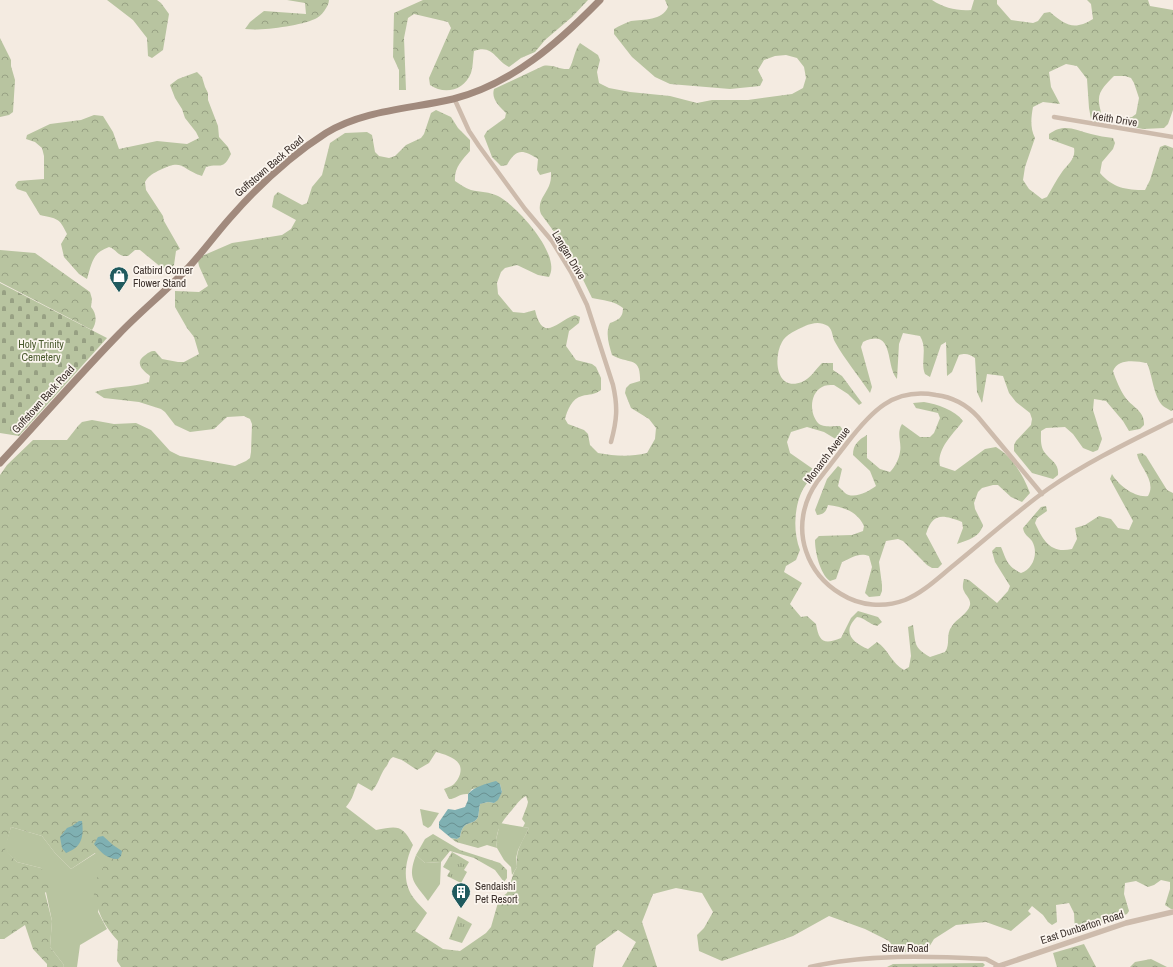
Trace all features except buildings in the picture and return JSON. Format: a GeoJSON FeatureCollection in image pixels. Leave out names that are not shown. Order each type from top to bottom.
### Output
{"type":"FeatureCollection","features":[{"type":"Feature","properties":{"kind":"main road","name":"Goffstown Back Road"},"geometry":{"type":"LineString","coordinates":[[0,463],[115,338],[187,268],[247,199],[292,158],[326,134],[355,119],[454,98],[469,94],[496,83],[517,71],[556,42],[600,0]]}},
{"type":"Feature","properties":{"kind":"street","name":"Langan Drive"},"geometry":{"type":"LineString","coordinates":[[454,98],[469,131],[489,161],[552,241],[571,272],[587,305],[616,396],[617,416],[611,442]]}},
{"type":"Feature","properties":{"kind":"street","name":"Keith Drive"},"geometry":{"type":"LineString","coordinates":[[1054,117],[1173,138]]}},
{"type":"Feature","properties":{"kind":"street","name":"Monarch Avenue"},"geometry":{"type":"LineString","coordinates":[[1042,494],[969,408],[939,395],[907,395],[894,399],[883,405],[868,417],[817,482],[808,498],[804,510],[802,529],[803,542],[809,560],[815,571],[838,593],[849,599],[867,604],[880,605],[905,600],[922,591],[1042,494],[1088,464],[1173,420]]}},
{"type":"Feature","properties":{"kind":"street","name":"East Dunbarton Road"},"geometry":{"type":"LineString","coordinates":[[998,966],[1126,923],[1173,912]]}},
{"type":"Feature","properties":{"kind":"street","name":"Straw Road"},"geometry":{"type":"LineString","coordinates":[[810,967],[859,958],[885,957],[986,959],[998,966]]}},
{"type":"Feature","properties":{"kind":"green space"},"geometry":{"type":"Polygon","coordinates":[[[107,0],[157,0],[161,3],[169,14],[163,50],[152,58],[148,56],[147,38],[133,20],[107,0]]]}},
{"type":"Feature","properties":{"kind":"green space"},"geometry":{"type":"Polygon","coordinates":[[[287,0],[329,0],[328,5],[322,14],[308,22],[270,29],[245,29],[250,22],[264,11],[306,14],[305,3],[287,0]]]}},
{"type":"Feature","properties":{"kind":"green space"},"geometry":{"type":"Polygon","coordinates":[[[423,0],[588,0],[572,17],[545,40],[535,52],[521,58],[509,67],[490,51],[480,49],[474,51],[472,71],[468,79],[464,84],[453,90],[441,90],[435,88],[430,85],[429,78],[451,28],[448,22],[414,14],[408,18],[404,38],[406,90],[399,90],[399,70],[393,57],[394,13],[423,0]]]}},
{"type":"Feature","properties":{"kind":"green space"},"geometry":{"type":"Polygon","coordinates":[[[665,0],[932,0],[946,7],[971,10],[974,0],[997,0],[997,4],[1011,20],[1033,23],[1038,21],[1044,13],[1050,12],[1060,20],[1070,25],[1080,25],[1093,19],[1091,4],[1087,0],[1148,0],[1150,6],[1173,10],[1173,110],[1168,124],[1164,128],[1143,129],[1123,125],[1122,119],[1132,117],[1136,114],[1139,98],[1131,78],[1125,76],[1114,76],[1101,91],[1099,106],[1101,118],[1096,123],[1091,119],[1087,79],[1077,66],[1066,64],[1049,72],[1051,87],[1060,104],[1043,102],[1033,107],[1031,123],[1035,138],[1025,167],[1023,180],[1029,189],[1042,199],[1047,197],[1074,155],[1074,148],[1049,139],[1049,134],[1060,129],[1070,128],[1113,138],[1115,143],[1113,149],[1102,162],[1100,173],[1110,182],[1126,189],[1145,190],[1150,180],[1160,147],[1165,145],[1173,148],[1173,410],[1171,411],[1164,407],[1157,397],[1147,363],[1128,361],[1119,364],[1113,371],[1121,391],[1140,413],[1144,420],[1144,425],[1140,429],[1129,431],[1123,421],[1106,401],[1094,399],[1093,410],[1102,439],[1098,450],[1093,452],[1083,448],[1073,434],[1065,427],[1046,428],[1041,431],[1043,451],[1054,463],[1058,471],[1058,475],[1053,479],[1032,473],[1014,451],[1016,441],[1031,425],[1032,419],[1030,413],[1016,402],[1009,393],[1003,376],[987,374],[982,403],[977,392],[975,358],[967,354],[959,355],[952,372],[947,376],[946,342],[941,345],[930,377],[925,374],[923,365],[924,351],[920,336],[903,333],[899,344],[897,379],[893,373],[888,350],[885,344],[880,340],[873,339],[863,342],[861,347],[872,387],[870,393],[839,349],[830,328],[822,323],[808,325],[789,334],[782,342],[779,349],[778,364],[779,372],[782,378],[793,384],[808,379],[822,363],[833,363],[833,370],[842,376],[862,403],[859,405],[848,394],[834,385],[823,386],[818,390],[813,398],[813,414],[820,425],[840,426],[843,430],[839,441],[824,432],[807,427],[791,432],[787,442],[790,453],[813,469],[811,478],[802,491],[797,505],[795,528],[800,550],[796,560],[786,566],[784,572],[802,583],[790,604],[801,617],[807,616],[816,624],[819,635],[826,641],[841,638],[851,618],[858,611],[878,617],[882,622],[877,626],[857,617],[852,622],[849,632],[858,644],[868,649],[877,642],[884,648],[896,664],[904,670],[909,667],[911,656],[908,627],[913,625],[916,644],[925,654],[930,657],[945,652],[947,649],[950,629],[954,623],[967,611],[970,605],[969,599],[963,588],[964,579],[969,580],[997,603],[1008,591],[1010,586],[995,562],[992,551],[996,547],[1001,547],[1006,560],[1016,570],[1021,573],[1029,568],[1034,560],[1035,550],[1032,541],[1025,534],[1023,528],[1041,507],[1046,506],[1047,511],[1037,518],[1035,523],[1041,535],[1048,544],[1064,550],[1072,549],[1077,539],[1075,528],[1085,525],[1099,516],[1111,519],[1118,528],[1129,530],[1133,521],[1110,479],[1112,474],[1127,490],[1138,495],[1148,496],[1150,490],[1149,480],[1137,454],[1142,453],[1146,456],[1167,490],[1173,493],[1173,909],[1165,905],[1170,889],[1170,882],[1161,880],[1148,887],[1136,881],[1125,883],[1124,894],[1129,911],[1127,914],[1103,922],[1085,931],[1075,932],[1074,913],[1069,903],[1056,905],[1057,922],[1052,925],[1032,906],[1028,911],[1031,914],[1011,931],[986,922],[956,925],[934,939],[926,952],[894,952],[889,941],[865,929],[829,916],[793,936],[722,961],[699,951],[697,935],[704,928],[713,912],[702,893],[676,888],[653,894],[642,922],[657,967],[622,967],[636,942],[618,930],[596,946],[593,967],[121,967],[117,961],[118,941],[101,916],[92,887],[105,864],[95,853],[71,869],[55,853],[42,836],[11,827],[5,850],[17,862],[41,868],[52,884],[45,893],[52,921],[50,947],[64,965],[63,967],[47,967],[47,964],[33,949],[25,925],[4,939],[0,939],[0,475],[7,465],[33,440],[67,440],[82,422],[92,420],[114,424],[136,423],[151,430],[170,451],[180,456],[235,466],[250,458],[252,424],[250,419],[244,416],[227,417],[214,429],[190,432],[175,425],[161,409],[139,402],[104,398],[95,392],[149,382],[150,376],[141,367],[140,362],[144,356],[150,352],[155,351],[162,359],[178,362],[184,362],[199,354],[194,337],[175,307],[175,291],[199,292],[208,286],[198,261],[202,256],[232,243],[282,235],[291,229],[296,220],[272,207],[274,196],[278,192],[302,205],[307,203],[312,187],[322,175],[330,143],[345,133],[367,132],[372,135],[375,152],[379,156],[389,158],[395,156],[406,145],[421,138],[424,134],[431,113],[436,110],[451,117],[458,128],[470,140],[470,151],[457,168],[455,181],[474,191],[495,195],[506,201],[536,232],[544,244],[549,256],[551,268],[549,277],[538,275],[517,265],[505,268],[501,272],[497,283],[498,294],[513,312],[524,313],[535,310],[538,320],[542,326],[546,328],[551,328],[575,315],[580,317],[579,323],[569,331],[566,346],[576,360],[592,364],[596,367],[601,378],[601,390],[575,399],[570,405],[565,419],[568,424],[584,430],[588,434],[590,445],[598,453],[622,456],[647,453],[655,439],[656,428],[649,419],[631,408],[625,393],[626,388],[630,384],[640,381],[638,367],[632,362],[612,355],[608,339],[610,323],[620,318],[623,308],[612,302],[592,298],[571,255],[541,214],[540,205],[542,198],[549,187],[551,172],[540,175],[537,170],[538,159],[524,152],[517,153],[507,165],[501,166],[492,157],[484,136],[487,131],[505,118],[506,113],[498,105],[495,99],[493,93],[494,89],[543,66],[569,69],[576,49],[580,43],[598,55],[600,60],[597,72],[599,83],[609,88],[630,92],[670,96],[697,103],[712,100],[748,100],[792,94],[803,88],[806,78],[804,67],[797,58],[786,55],[775,56],[764,60],[758,70],[763,80],[760,86],[730,89],[670,84],[655,77],[632,57],[614,34],[614,29],[631,21],[662,15],[668,7],[665,0]],[[436,752],[429,763],[417,770],[402,760],[393,757],[391,758],[372,791],[358,783],[349,804],[346,807],[376,830],[394,827],[406,833],[413,845],[406,868],[407,885],[412,896],[427,913],[415,931],[443,949],[460,951],[486,933],[491,927],[499,899],[507,893],[517,867],[518,851],[529,828],[523,827],[525,823],[522,819],[528,802],[526,796],[505,818],[498,832],[496,842],[497,848],[487,845],[478,848],[456,842],[451,838],[457,839],[460,837],[463,827],[476,820],[478,817],[480,804],[488,802],[494,803],[502,792],[500,784],[472,789],[468,794],[463,794],[449,799],[444,789],[453,785],[460,775],[461,769],[455,759],[436,752]]]}},
{"type":"Feature","properties":{"kind":"green space"},"geometry":{"type":"Polygon","coordinates":[[[0,38],[11,60],[15,80],[13,112],[9,115],[0,117],[0,38]]]}},
{"type":"Feature","properties":{"kind":"green space"},"geometry":{"type":"Polygon","coordinates":[[[197,72],[202,77],[208,93],[208,100],[218,126],[219,137],[228,147],[231,154],[223,165],[206,167],[202,176],[182,166],[173,165],[154,173],[145,182],[146,190],[163,216],[164,221],[180,249],[176,251],[174,265],[171,268],[162,268],[140,250],[135,250],[128,256],[124,256],[109,247],[103,249],[96,256],[87,279],[79,274],[64,257],[61,244],[67,234],[62,224],[54,218],[40,215],[26,192],[17,189],[15,185],[18,181],[44,179],[44,156],[42,148],[35,142],[26,139],[27,135],[50,124],[81,120],[94,115],[103,116],[113,132],[119,149],[157,141],[187,144],[199,138],[185,118],[170,85],[178,79],[197,72]]]}},
{"type":"Feature","properties":{"kind":"green space"},"geometry":{"type":"Polygon","coordinates":[[[0,250],[35,253],[90,292],[92,299],[91,307],[96,318],[92,330],[0,282],[0,250]]]}},
{"type":"Feature","properties":{"kind":"green space","name":"Holy Trinity Cemetery"},"geometry":{"type":"Polygon","coordinates":[[[0,283],[107,338],[19,436],[0,433],[0,283]]]}},
{"type":"Feature","properties":{"kind":"green space"},"geometry":{"type":"Polygon","coordinates":[[[924,402],[945,408],[960,417],[963,421],[943,447],[939,460],[940,466],[955,471],[985,449],[996,447],[1008,456],[1017,467],[1030,493],[1022,502],[1011,497],[998,485],[982,488],[978,492],[974,503],[975,509],[983,525],[973,538],[957,544],[963,528],[962,522],[944,517],[935,519],[926,534],[942,564],[938,568],[932,568],[927,565],[903,541],[898,539],[886,541],[879,562],[882,591],[880,596],[869,597],[865,593],[872,567],[869,556],[858,555],[842,562],[836,579],[830,581],[823,573],[815,545],[815,540],[819,536],[852,535],[863,531],[864,526],[861,521],[853,513],[839,507],[828,505],[824,512],[817,515],[815,510],[827,479],[838,466],[842,469],[838,486],[845,493],[853,496],[861,494],[876,486],[870,471],[853,455],[855,446],[867,435],[867,458],[880,469],[890,472],[898,460],[900,448],[899,431],[902,424],[920,437],[930,437],[934,433],[940,418],[938,413],[916,408],[913,403],[924,402]]]}},
{"type":"Feature","properties":{"kind":"green space"},"geometry":{"type":"Polygon","coordinates":[[[420,809],[439,813],[431,826],[428,828],[423,825],[420,809]]]}},
{"type":"Feature","properties":{"kind":"green space"},"geometry":{"type":"Polygon","coordinates":[[[500,823],[529,828],[518,850],[516,858],[517,867],[512,875],[511,867],[504,860],[497,848],[496,840],[500,823]]]}},
{"type":"Feature","properties":{"kind":"green space"},"geometry":{"type":"Polygon","coordinates":[[[11,827],[42,836],[55,853],[71,869],[96,853],[106,864],[98,912],[107,929],[80,945],[77,967],[63,967],[64,965],[50,947],[52,921],[41,868],[17,862],[4,850],[11,827]]]}},
{"type":"Feature","properties":{"kind":"green space"},"geometry":{"type":"Polygon","coordinates":[[[433,834],[460,850],[500,863],[507,870],[507,878],[504,882],[495,870],[474,858],[450,851],[441,862],[425,863],[416,855],[425,839],[433,834]]]}},
{"type":"Feature","properties":{"kind":"green space"},"geometry":{"type":"Polygon","coordinates":[[[452,852],[469,862],[464,870],[467,872],[461,883],[447,876],[450,871],[443,867],[452,852]]]}},
{"type":"Feature","properties":{"kind":"green space"},"geometry":{"type":"Polygon","coordinates":[[[416,855],[425,863],[441,862],[440,884],[428,901],[413,880],[412,870],[416,855]]]}},
{"type":"Feature","properties":{"kind":"green space"},"geometry":{"type":"Polygon","coordinates":[[[458,916],[472,924],[462,943],[449,939],[458,916]]]}},
{"type":"Feature","properties":{"kind":"green space"},"geometry":{"type":"Polygon","coordinates":[[[1084,944],[1096,967],[1057,967],[1053,953],[1084,944]]]}},
{"type":"Feature","properties":{"kind":"green space"},"geometry":{"type":"Polygon","coordinates":[[[1151,959],[1167,967],[1130,967],[1135,962],[1151,959]]]}},
{"type":"Feature","properties":{"kind":"green space"},"geometry":{"type":"Polygon","coordinates":[[[983,963],[985,965],[983,967],[887,967],[893,964],[983,963]]]}},
{"type":"Feature","properties":{"kind":"water"},"geometry":{"type":"Polygon","coordinates":[[[496,781],[500,784],[502,792],[498,800],[494,803],[488,802],[480,804],[478,817],[474,822],[463,827],[460,837],[457,839],[451,838],[439,828],[439,822],[448,809],[455,810],[465,807],[468,800],[468,794],[471,791],[496,781]]]}},
{"type":"Feature","properties":{"kind":"water"},"geometry":{"type":"Polygon","coordinates":[[[79,821],[82,821],[83,827],[81,841],[76,848],[66,853],[62,848],[60,837],[67,828],[79,821]]]}},
{"type":"Feature","properties":{"kind":"water"},"geometry":{"type":"Polygon","coordinates":[[[103,836],[122,851],[121,856],[118,859],[110,858],[94,844],[98,837],[103,836]]]}},
{"type":"Feature","properties":{"kind":"place","name":"Catbird Corner Flower Stand"},"geometry":{"type":"Point","coordinates":[119,293]}},
{"type":"Feature","properties":{"kind":"place","name":"Sendaishi Pet Resort"},"geometry":{"type":"Point","coordinates":[461,909]}}]}
